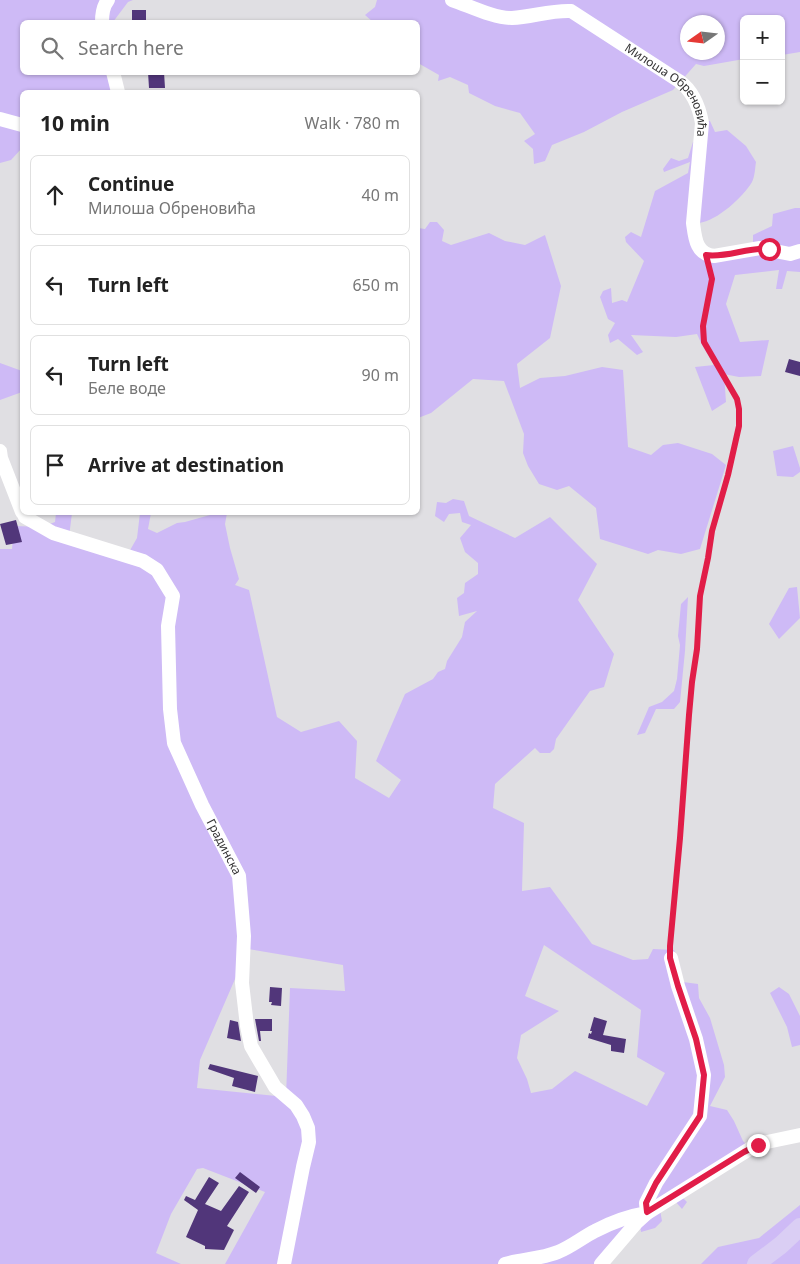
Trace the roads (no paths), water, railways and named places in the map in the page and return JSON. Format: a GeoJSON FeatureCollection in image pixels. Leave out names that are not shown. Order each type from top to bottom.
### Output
{"type":"FeatureCollection","features":[{"type":"Feature","properties":{"kind":"main road"},"geometry":{"type":"LineString","coordinates":[[756,1264],[781,1245],[800,1227]]}},
{"type":"Feature","properties":{"kind":"street"},"geometry":{"type":"LineString","coordinates":[[102,20],[108,0]]}},
{"type":"Feature","properties":{"kind":"street","name":"Милоша Обреновића"},"geometry":{"type":"LineString","coordinates":[[452,0],[504,17],[513,18],[561,10],[571,11],[685,85],[694,96],[702,123],[693,223],[697,244],[701,250],[706,255],[720,255],[760,248],[790,254],[800,251]]}},
{"type":"Feature","properties":{"kind":"street"},"geometry":{"type":"LineString","coordinates":[[113,75],[117,90]]}},
{"type":"Feature","properties":{"kind":"street"},"geometry":{"type":"LineString","coordinates":[[2,122],[20,126]]}},
{"type":"Feature","properties":{"kind":"street","name":"Градинска"},"geometry":{"type":"LineString","coordinates":[[0,451],[1,458],[20,505]]}},
{"type":"Feature","properties":{"kind":"street","name":"Градинска"},"geometry":{"type":"LineString","coordinates":[[24,515],[24,517],[54,533],[143,561],[157,570],[173,596],[168,626],[170,709],[174,744],[202,805],[239,876],[244,936],[242,983],[251,1046],[275,1087],[296,1105],[308,1128],[309,1142],[284,1264]]}},
{"type":"Feature","properties":{"kind":"street"},"geometry":{"type":"LineString","coordinates":[[647,1212],[646,1203],[656,1183],[700,1116],[704,1075],[696,1039],[670,958]]}},
{"type":"Feature","properties":{"kind":"street"},"geometry":{"type":"LineString","coordinates":[[601,1264],[647,1212],[751,1148],[767,1142],[800,1135]]}},
{"type":"Feature","properties":{"kind":"street"},"geometry":{"type":"LineString","coordinates":[[505,1264],[557,1253],[613,1222],[647,1212]]}}]}
